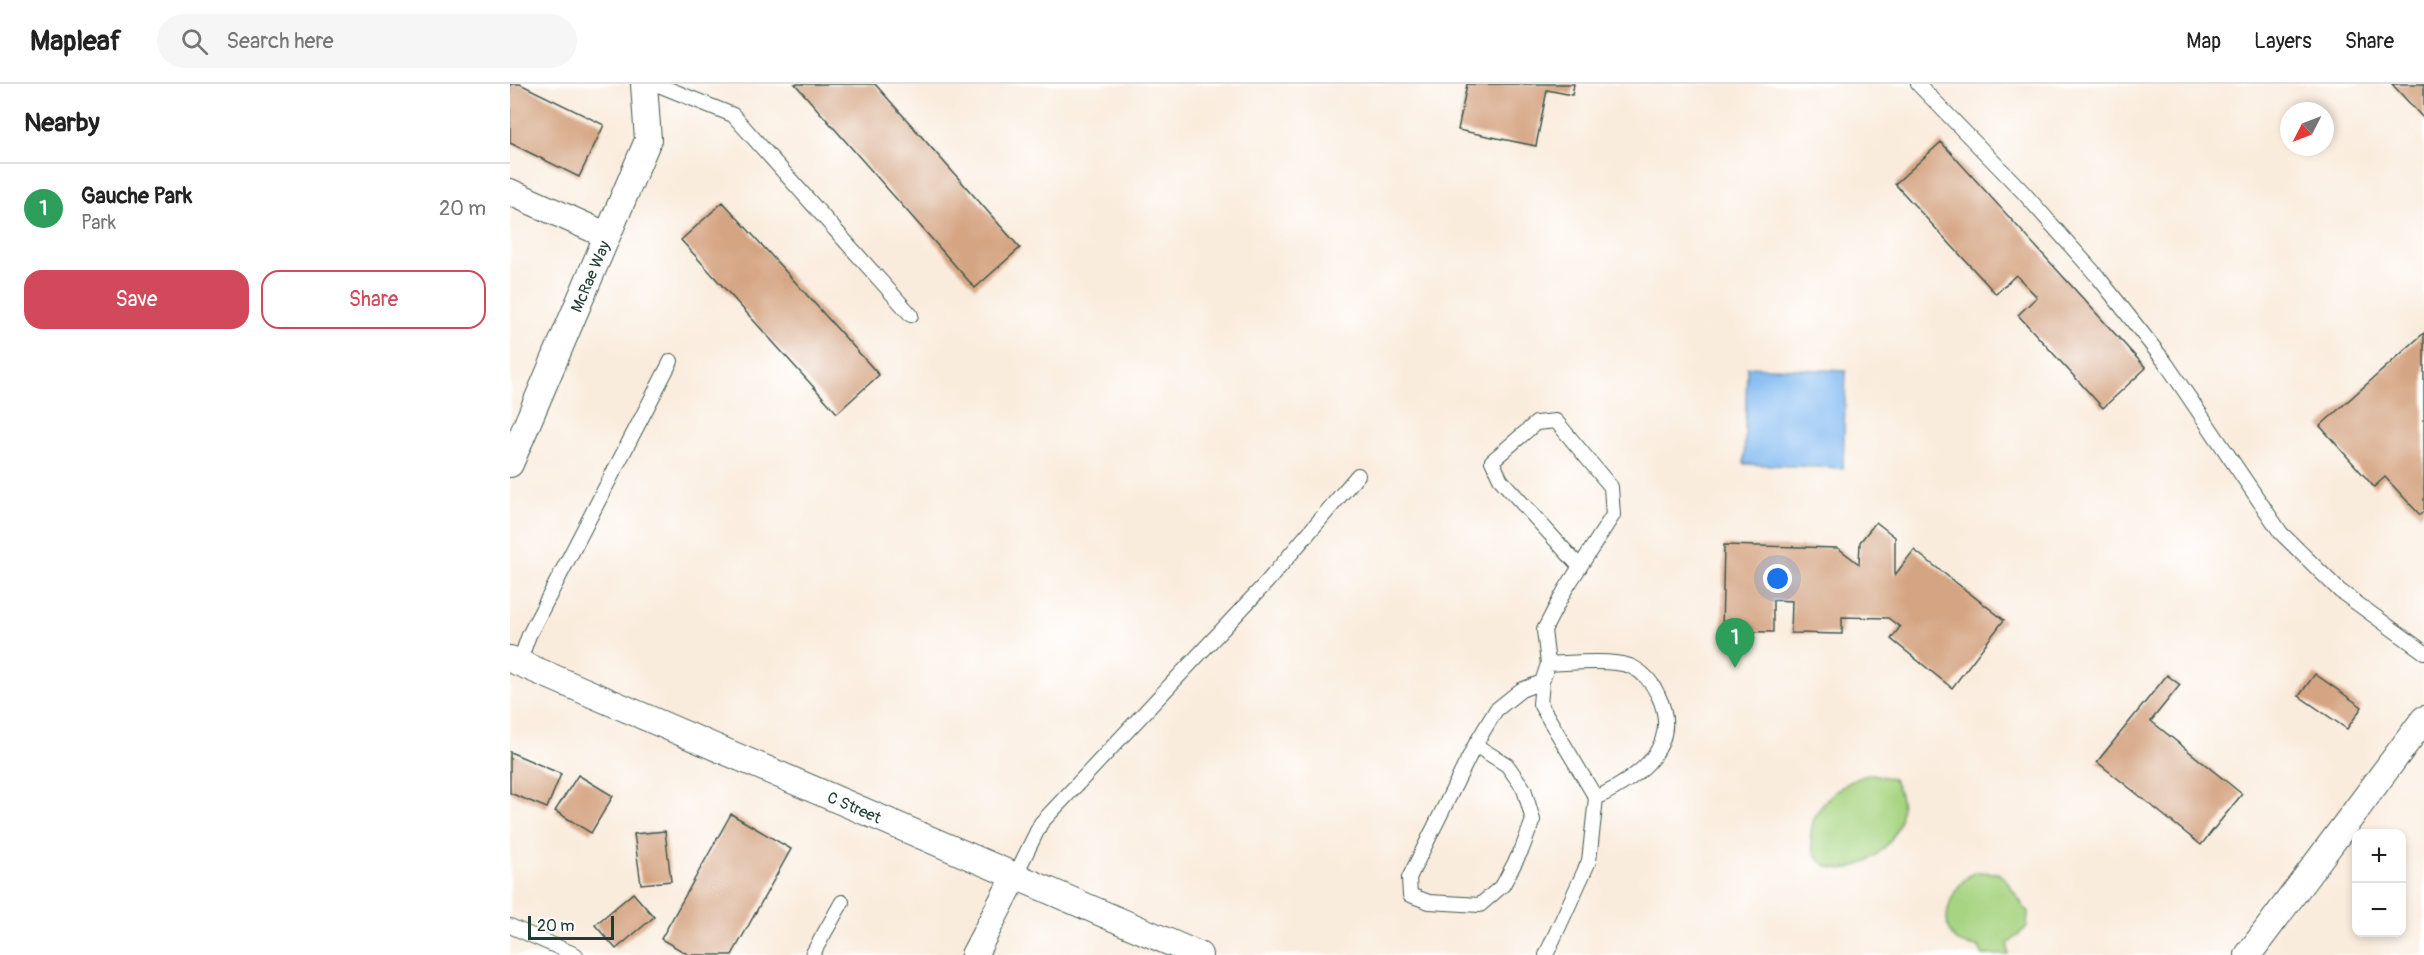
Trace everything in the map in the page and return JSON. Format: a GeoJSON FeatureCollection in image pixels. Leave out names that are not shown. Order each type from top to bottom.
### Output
{"type":"FeatureCollection","features":[{"type":"Feature","properties":{"kind":"street","name":"McRae Way"},"geometry":{"type":"LineString","coordinates":[[510,464],[648,140],[644,84]]}},
{"type":"Feature","properties":{"kind":"street"},"geometry":{"type":"LineString","coordinates":[[510,192],[606,235]]}},
{"type":"Feature","properties":{"kind":"street","name":"C Street"},"geometry":{"type":"LineString","coordinates":[[514,661],[1199,955]]}},
{"type":"Feature","properties":{"kind":"street"},"geometry":{"type":"LineString","coordinates":[[2248,955],[2424,719]]}},
{"type":"Feature","properties":{"kind":"street"},"geometry":{"type":"LineString","coordinates":[[974,955],[1015,876]]}},
{"type":"Feature","properties":{"kind":"lane"},"geometry":{"type":"LineString","coordinates":[[656,84],[734,115],[911,315]]}},
{"type":"Feature","properties":{"kind":"lane"},"geometry":{"type":"LineString","coordinates":[[1918,84],[2023,192],[2098,277],[2165,362],[2281,533],[2340,591],[2424,652]]}},
{"type":"Feature","properties":{"kind":"lane"},"geometry":{"type":"LineString","coordinates":[[514,661],[672,361]]}},
{"type":"Feature","properties":{"kind":"lane"},"geometry":{"type":"LineString","coordinates":[[1546,955],[1589,861],[1596,798],[1540,704],[1542,682],[1548,664],[1544,630],[1613,515],[1611,486],[1556,421],[1536,423],[1492,461],[1501,480],[1580,567]]}},
{"type":"Feature","properties":{"kind":"lane"},"geometry":{"type":"LineString","coordinates":[[1015,876],[1041,823],[1266,583],[1358,475]]}},
{"type":"Feature","properties":{"kind":"lane"},"geometry":{"type":"LineString","coordinates":[[1548,664],[1629,666],[1649,678],[1666,712],[1663,741],[1654,756],[1620,787],[1596,798]]}},
{"type":"Feature","properties":{"kind":"lane"},"geometry":{"type":"LineString","coordinates":[[1475,745],[1507,765],[1524,789],[1533,820],[1522,849],[1503,885],[1480,905],[1429,902],[1410,895],[1409,878],[1475,745],[1496,710],[1521,690],[1542,682]]}},
{"type":"Feature","properties":{"kind":"lane"},"geometry":{"type":"LineString","coordinates":[[812,955],[842,902]]}},
{"type":"Feature","properties":{"kind":"lane"},"geometry":{"type":"LineString","coordinates":[[510,926],[576,955]]}},
{"type":"Feature","properties":{"kind":"green space"},"geometry":{"type":"Polygon","coordinates":[[[1872,774],[1893,779],[1901,802],[1899,823],[1889,842],[1874,856],[1857,866],[1839,869],[1823,863],[1813,849],[1811,840],[1812,826],[1817,813],[1827,799],[1840,788],[1856,779],[1872,774]]]}},
{"type":"Feature","properties":{"kind":"green space"},"geometry":{"type":"Polygon","coordinates":[[[1976,872],[1998,873],[2007,881],[2028,913],[2027,927],[2008,944],[2008,955],[1983,955],[1979,947],[1961,943],[1950,932],[1947,923],[1950,902],[1961,883],[1976,872]]]}},
{"type":"Feature","properties":{"kind":"water"},"geometry":{"type":"Polygon","coordinates":[[[1747,367],[1846,371],[1843,468],[1744,464],[1747,367]]]}},
{"type":"Feature","properties":{"kind":"building"},"geometry":{"type":"Polygon","coordinates":[[[510,84],[520,84],[604,125],[579,177],[510,143],[510,84]]]}},
{"type":"Feature","properties":{"kind":"building"},"geometry":{"type":"Polygon","coordinates":[[[795,84],[875,84],[1020,248],[975,288],[795,84]]]}},
{"type":"Feature","properties":{"kind":"building"},"geometry":{"type":"Polygon","coordinates":[[[1467,84],[1574,84],[1572,95],[1547,90],[1536,146],[1458,130],[1467,84]]]}},
{"type":"Feature","properties":{"kind":"building"},"geometry":{"type":"Polygon","coordinates":[[[2392,84],[2424,84],[2424,119],[2392,84]]]}},
{"type":"Feature","properties":{"kind":"building"},"geometry":{"type":"Polygon","coordinates":[[[1941,142],[2146,368],[2103,408],[2018,315],[2037,297],[2016,275],[1996,294],[1895,184],[1941,142]]]}},
{"type":"Feature","properties":{"kind":"building"},"geometry":{"type":"Polygon","coordinates":[[[723,202],[879,375],[837,413],[681,240],[723,202]]]}},
{"type":"Feature","properties":{"kind":"building"},"geometry":{"type":"Polygon","coordinates":[[[2424,333],[2424,511],[2420,515],[2385,477],[2374,487],[2320,426],[2424,333]]]}},
{"type":"Feature","properties":{"kind":"building"},"geometry":{"type":"Polygon","coordinates":[[[1876,522],[1895,537],[1895,575],[1914,550],[2004,620],[1952,688],[1891,639],[1900,627],[1888,618],[1842,617],[1842,634],[1791,633],[1792,601],[1773,600],[1773,632],[1722,631],[1724,545],[1838,548],[1859,564],[1860,542],[1876,522]]]}},
{"type":"Feature","properties":{"kind":"building"},"geometry":{"type":"Polygon","coordinates":[[[2315,674],[2362,707],[2347,729],[2299,696],[2315,674]]]}},
{"type":"Feature","properties":{"kind":"building"},"geometry":{"type":"Polygon","coordinates":[[[2167,675],[2180,685],[2151,721],[2242,794],[2201,845],[2097,762],[2167,675]]]}},
{"type":"Feature","properties":{"kind":"building"},"geometry":{"type":"Polygon","coordinates":[[[510,752],[561,774],[547,808],[510,793],[510,752]]]}},
{"type":"Feature","properties":{"kind":"building"},"geometry":{"type":"Polygon","coordinates":[[[578,775],[613,796],[591,833],[555,811],[578,775]]]}},
{"type":"Feature","properties":{"kind":"building"},"geometry":{"type":"Polygon","coordinates":[[[731,814],[791,849],[732,955],[689,955],[661,939],[731,814]]]}},
{"type":"Feature","properties":{"kind":"building"},"geometry":{"type":"Polygon","coordinates":[[[665,831],[671,881],[641,884],[634,834],[665,831]]]}},
{"type":"Feature","properties":{"kind":"building"},"geometry":{"type":"Polygon","coordinates":[[[633,893],[654,917],[616,949],[595,925],[633,893]]]}},
{"type":"Feature","properties":{"kind":"place","name":"Gauche Park"},"geometry":{"type":"Point","coordinates":[1735,668]}}]}
